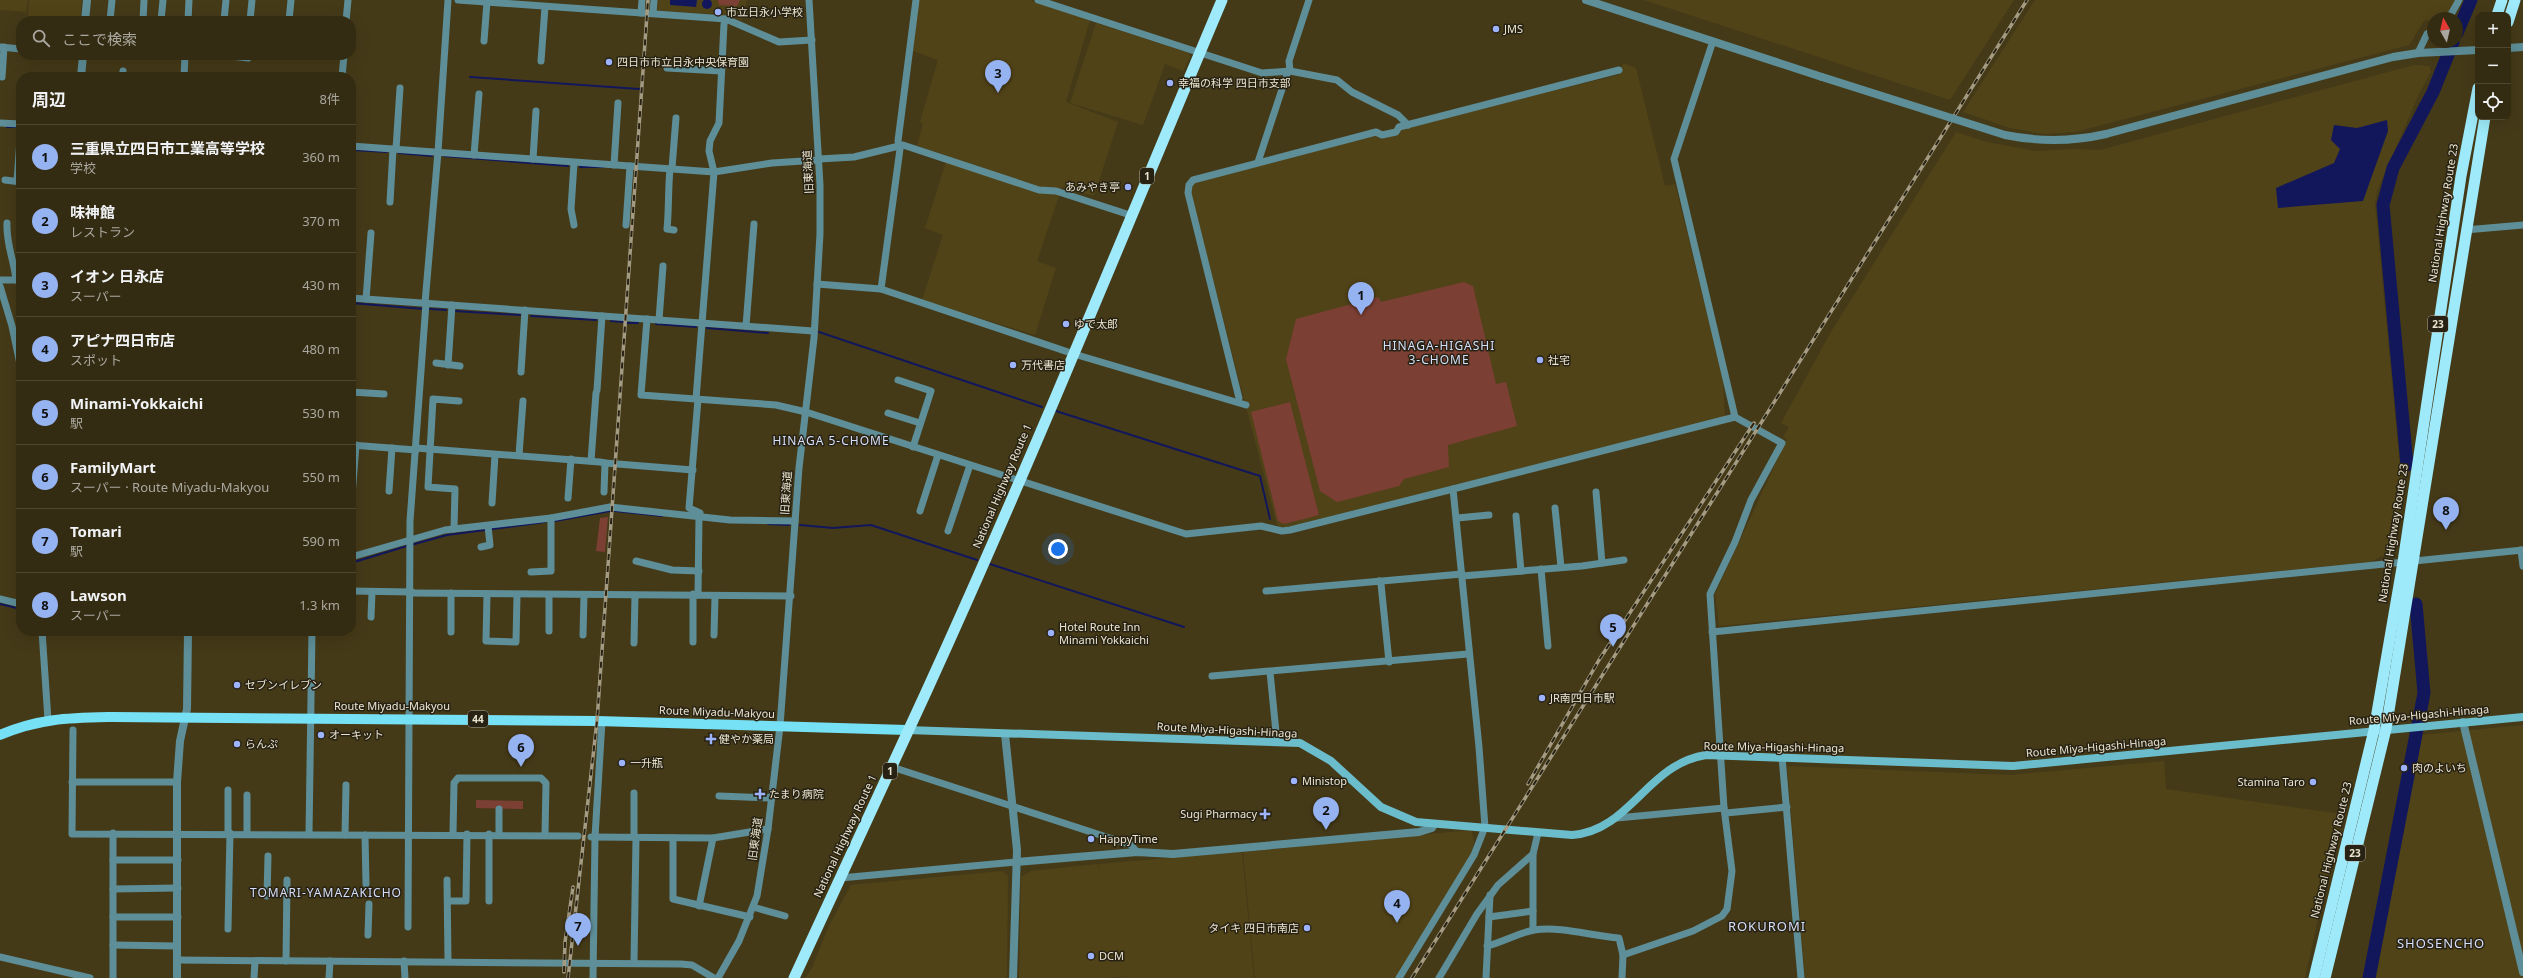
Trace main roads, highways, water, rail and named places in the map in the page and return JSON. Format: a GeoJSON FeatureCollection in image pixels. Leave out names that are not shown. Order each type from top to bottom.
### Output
{"type":"FeatureCollection","features":[{"type":"Feature","properties":{"kind":"highway","name":"National Highway Route 1"},"geometry":{"type":"LineString","coordinates":[[794,978],[946,647],[1074,354],[1130,216],[1222,0]]}},
{"type":"Feature","properties":{"kind":"highway"},"geometry":{"type":"LineString","coordinates":[[2499,12],[2502,0]]}},
{"type":"Feature","properties":{"kind":"highway"},"geometry":{"type":"LineString","coordinates":[[2511,13],[2515,0]]}},
{"type":"Feature","properties":{"kind":"highway","name":"National Highway Route 23"},"geometry":{"type":"LineString","coordinates":[[2325,978],[2386,729],[2461,176],[2475,104]]}},
{"type":"Feature","properties":{"kind":"highway","name":"National Highway Route 23"},"geometry":{"type":"LineString","coordinates":[[2314,978],[2374,730],[2408,561],[2485,120]]}},
{"type":"Feature","properties":{"kind":"main road","name":"Route Miyadu-Makyou"},"geometry":{"type":"LineString","coordinates":[[0,735],[29,723],[48,720],[112,717],[184,719],[410,718],[602,721],[907,730]]}},
{"type":"Feature","properties":{"kind":"main road","name":"Route Miya-Higashi-Hinaga"},"geometry":{"type":"LineString","coordinates":[[907,730],[1300,743],[1331,761],[1381,807],[1396,815],[1416,822],[1538,832],[1586,834],[1600,829],[1617,818],[1670,768],[1698,757],[1721,755],[2013,766],[2374,730],[2523,717]]}},
{"type":"Feature","properties":{"kind":"waterway"},"geometry":{"type":"LineString","coordinates":[[2463,19],[2471,0]]}},
{"type":"Feature","properties":{"kind":"waterway"},"geometry":{"type":"LineString","coordinates":[[2407,465],[2383,205],[2393,168],[2433,92],[2451,48]]}},
{"type":"Feature","properties":{"kind":"waterway"},"geometry":{"type":"LineString","coordinates":[[470,77],[639,89]]}},
{"type":"Feature","properties":{"kind":"waterway"},"geometry":{"type":"LineString","coordinates":[[7,127],[16,127]]}},
{"type":"Feature","properties":{"kind":"waterway"},"geometry":{"type":"LineString","coordinates":[[356,150],[387,152]]}},
{"type":"Feature","properties":{"kind":"waterway"},"geometry":{"type":"LineString","coordinates":[[399,153],[432,156]]}},
{"type":"Feature","properties":{"kind":"waterway"},"geometry":{"type":"LineString","coordinates":[[444,156],[568,166]]}},
{"type":"Feature","properties":{"kind":"waterway"},"geometry":{"type":"LineString","coordinates":[[580,167],[603,167]]}},
{"type":"Feature","properties":{"kind":"waterway"},"geometry":{"type":"LineString","coordinates":[[356,303],[424,309]]}},
{"type":"Feature","properties":{"kind":"waterway"},"geometry":{"type":"LineString","coordinates":[[430,309],[446,310]]}},
{"type":"Feature","properties":{"kind":"waterway"},"geometry":{"type":"LineString","coordinates":[[454,311],[520,315]]}},
{"type":"Feature","properties":{"kind":"waterway"},"geometry":{"type":"LineString","coordinates":[[531,316],[596,320]]}},
{"type":"Feature","properties":{"kind":"waterway"},"geometry":{"type":"LineString","coordinates":[[611,321],[623,322]]}},
{"type":"Feature","properties":{"kind":"waterway"},"geometry":{"type":"LineString","coordinates":[[627,323],[638,323]]}},
{"type":"Feature","properties":{"kind":"waterway"},"geometry":{"type":"LineString","coordinates":[[656,324],[696,327]]}},
{"type":"Feature","properties":{"kind":"waterway"},"geometry":{"type":"LineString","coordinates":[[707,328],[768,333]]}},
{"type":"Feature","properties":{"kind":"waterway"},"geometry":{"type":"LineString","coordinates":[[819,332],[1042,407]]}},
{"type":"Feature","properties":{"kind":"waterway"},"geometry":{"type":"LineString","coordinates":[[1056,411],[1260,476],[1270,519]]}},
{"type":"Feature","properties":{"kind":"waterway"},"geometry":{"type":"LineString","coordinates":[[555,521],[610,511]]}},
{"type":"Feature","properties":{"kind":"waterway"},"geometry":{"type":"LineString","coordinates":[[615,511],[662,516]]}},
{"type":"Feature","properties":{"kind":"waterway"},"geometry":{"type":"LineString","coordinates":[[411,545],[447,535],[545,522]]}},
{"type":"Feature","properties":{"kind":"waterway"},"geometry":{"type":"LineString","coordinates":[[768,524],[789,525]]}},
{"type":"Feature","properties":{"kind":"waterway"},"geometry":{"type":"LineString","coordinates":[[800,525],[833,528],[871,525],[977,560]]}},
{"type":"Feature","properties":{"kind":"waterway"},"geometry":{"type":"LineString","coordinates":[[356,561],[407,546]]}},
{"type":"Feature","properties":{"kind":"waterway"},"geometry":{"type":"LineString","coordinates":[[990,564],[1184,627]]}},
{"type":"Feature","properties":{"kind":"waterway"},"geometry":{"type":"LineString","coordinates":[[0,604],[16,608]]}},
{"type":"Feature","properties":{"kind":"waterway"},"geometry":{"type":"LineString","coordinates":[[2369,978],[2424,693],[2416,604]]}},
{"type":"Feature","properties":{"kind":"railway"},"geometry":{"type":"LineString","coordinates":[[568,978],[597,721],[648,0]]}},
{"type":"Feature","properties":{"kind":"railway"},"geometry":{"type":"LineString","coordinates":[[1412,978],[2027,0]]}},
{"type":"Feature","properties":{"kind":"railway"},"geometry":{"type":"LineString","coordinates":[[1528,784],[1599,660],[1754,423]]}},
{"type":"Feature","properties":{"kind":"railway"},"geometry":{"type":"LineString","coordinates":[[564,972],[565,942],[573,887]]}},
{"type":"Feature","properties":{"kind":"place","name":"市立日永小学校"},"geometry":{"type":"Point","coordinates":[718,12]}},
{"type":"Feature","properties":{"kind":"place","name":"JMS"},"geometry":{"type":"Point","coordinates":[1496,29]}},
{"type":"Feature","properties":{"kind":"place","name":"四日市市立日永中央保育園"},"geometry":{"type":"Point","coordinates":[609,62]}},
{"type":"Feature","properties":{"kind":"place","name":"幸福の科学 四日市支部"},"geometry":{"type":"Point","coordinates":[1170,83]}},
{"type":"Feature","properties":{"kind":"place","name":"イオン 日永店"},"geometry":{"type":"Point","coordinates":[998,93]}},
{"type":"Feature","properties":{"kind":"place","name":"あみやき亭"},"geometry":{"type":"Point","coordinates":[1128,187]}},
{"type":"Feature","properties":{"kind":"place","name":"三重県立四日市工業高等学校"},"geometry":{"type":"Point","coordinates":[1361,315]}},
{"type":"Feature","properties":{"kind":"place","name":"ゆで太郎"},"geometry":{"type":"Point","coordinates":[1066,324]}},
{"type":"Feature","properties":{"kind":"place","name":"社宅"},"geometry":{"type":"Point","coordinates":[1540,360]}},
{"type":"Feature","properties":{"kind":"place","name":"万代書店"},"geometry":{"type":"Point","coordinates":[1013,365]}},
{"type":"Feature","properties":{"kind":"place","name":"Lawson"},"geometry":{"type":"Point","coordinates":[2446,530]}},
{"type":"Feature","properties":{"kind":"place","name":"Hotel Route Inn Minami Yokkaichi"},"geometry":{"type":"Point","coordinates":[1051,633]}},
{"type":"Feature","properties":{"kind":"place","name":"Minami-Yokkaichi"},"geometry":{"type":"Point","coordinates":[1613,647]}},
{"type":"Feature","properties":{"kind":"place","name":"セブンイレブン"},"geometry":{"type":"Point","coordinates":[237,685]}},
{"type":"Feature","properties":{"kind":"place","name":"JR南四日市駅"},"geometry":{"type":"Point","coordinates":[1542,698]}},
{"type":"Feature","properties":{"kind":"place","name":"オーキット"},"geometry":{"type":"Point","coordinates":[321,735]}},
{"type":"Feature","properties":{"kind":"place","name":"健やか薬局"},"geometry":{"type":"Point","coordinates":[711,739]}},
{"type":"Feature","properties":{"kind":"place","name":"らんぷ"},"geometry":{"type":"Point","coordinates":[237,744]}},
{"type":"Feature","properties":{"kind":"place","name":"一升瓶"},"geometry":{"type":"Point","coordinates":[622,763]}},
{"type":"Feature","properties":{"kind":"place","name":"FamilyMart"},"geometry":{"type":"Point","coordinates":[521,767]}},
{"type":"Feature","properties":{"kind":"place","name":"肉のよいち"},"geometry":{"type":"Point","coordinates":[2404,768]}},
{"type":"Feature","properties":{"kind":"place","name":"Ministop"},"geometry":{"type":"Point","coordinates":[1294,781]}},
{"type":"Feature","properties":{"kind":"place","name":"Stamina Taro"},"geometry":{"type":"Point","coordinates":[2313,782]}},
{"type":"Feature","properties":{"kind":"place","name":"たまり病院"},"geometry":{"type":"Point","coordinates":[760,794]}},
{"type":"Feature","properties":{"kind":"place","name":"Sugi Pharmacy"},"geometry":{"type":"Point","coordinates":[1265,814]}},
{"type":"Feature","properties":{"kind":"place","name":"味神館"},"geometry":{"type":"Point","coordinates":[1326,830]}},
{"type":"Feature","properties":{"kind":"place","name":"HappyTime"},"geometry":{"type":"Point","coordinates":[1091,839]}},
{"type":"Feature","properties":{"kind":"place","name":"アピナ四日市店"},"geometry":{"type":"Point","coordinates":[1397,923]}},
{"type":"Feature","properties":{"kind":"place","name":"タイキ 四日市南店"},"geometry":{"type":"Point","coordinates":[1307,928]}},
{"type":"Feature","properties":{"kind":"place","name":"Tomari"},"geometry":{"type":"Point","coordinates":[578,946]}},
{"type":"Feature","properties":{"kind":"place","name":"DCM"},"geometry":{"type":"Point","coordinates":[1091,956]}},
{"type":"Feature","properties":{"kind":"district","name":"HINAGA-HIGASHI 3-CHOME"},"geometry":{"type":"Point","coordinates":[1439,353]}},
{"type":"Feature","properties":{"kind":"district","name":"HINAGA 5-CHOME"},"geometry":{"type":"Point","coordinates":[831,441]}},
{"type":"Feature","properties":{"kind":"district","name":"TOMARI-YAMAZAKICHO"},"geometry":{"type":"Point","coordinates":[326,893]}},
{"type":"Feature","properties":{"kind":"district","name":"ROKUROMI"},"geometry":{"type":"Point","coordinates":[1767,926]}},
{"type":"Feature","properties":{"kind":"district","name":"SHOSENCHO"},"geometry":{"type":"Point","coordinates":[2441,943]}}]}
